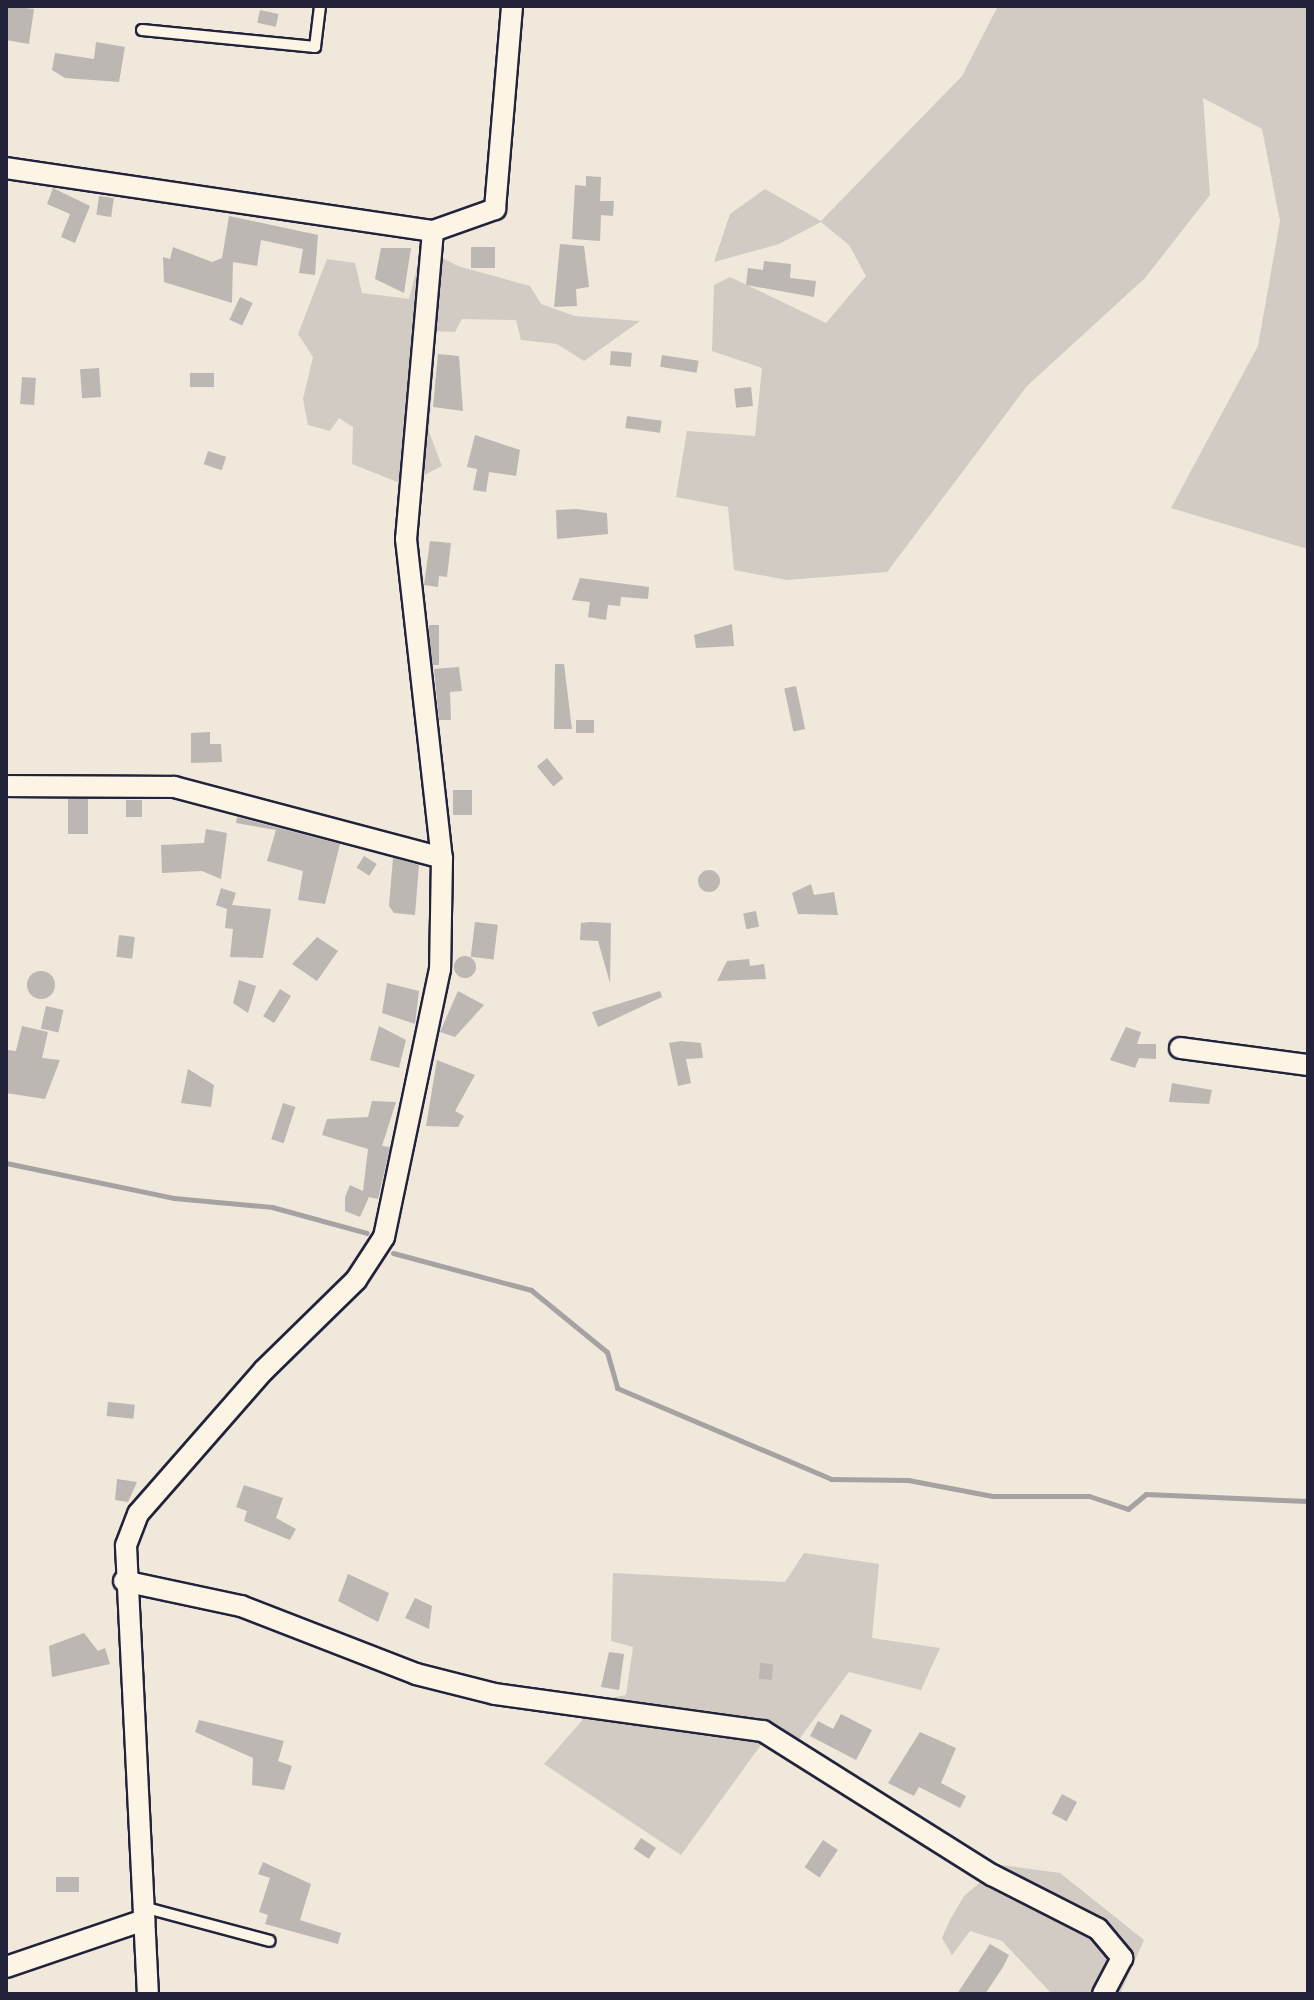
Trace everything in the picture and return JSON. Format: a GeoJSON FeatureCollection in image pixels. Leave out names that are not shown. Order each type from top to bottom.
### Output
{"type":"FeatureCollection","features":[{"type":"Feature","properties":{"kind":"street"},"geometry":{"type":"LineString","coordinates":[[6,168],[433,231],[495,209],[512,6]]}},
{"type":"Feature","properties":{"kind":"street"},"geometry":{"type":"LineString","coordinates":[[148,1994],[124,1581],[138,1514],[264,1370],[356,1280],[384,1237],[440,969],[442,858],[406,539],[433,231]]}},
{"type":"Feature","properties":{"kind":"street"},"geometry":{"type":"LineString","coordinates":[[6,786],[174,787],[442,858]]}},
{"type":"Feature","properties":{"kind":"street"},"geometry":{"type":"LineString","coordinates":[[1180,1048],[1308,1065]]}},
{"type":"Feature","properties":{"kind":"street"},"geometry":{"type":"LineString","coordinates":[[124,1581],[241,1606],[416,1674],[495,1694],[763,1731],[992,1875],[1098,1929],[1122,1958],[1103,1994]]}},
{"type":"Feature","properties":{"kind":"street"},"geometry":{"type":"LineString","coordinates":[[6,1967],[143,1914]]}},
{"type":"Feature","properties":{"kind":"lane"},"geometry":{"type":"LineString","coordinates":[[142,30],[315,47],[320,6]]}},
{"type":"Feature","properties":{"kind":"lane"},"geometry":{"type":"LineString","coordinates":[[143,1914],[270,1941]]}},
{"type":"Feature","properties":{"kind":"shaded area"},"geometry":{"type":"Polygon","coordinates":[[[998,6],[1308,7],[1308,549],[1171,508],[1258,346],[1280,221],[1262,129],[1203,98],[1210,195],[1145,278],[1027,386],[887,572],[787,580],[734,570],[728,507],[676,497],[687,431],[755,436],[762,368],[712,351],[714,285],[730,277],[826,323],[866,276],[849,245],[821,222],[779,244],[714,262],[730,214],[765,189],[821,221],[962,76],[998,6]]]}},
{"type":"Feature","properties":{"kind":"shaded area"},"geometry":{"type":"Polygon","coordinates":[[[422,248],[458,266],[530,286],[541,304],[575,316],[640,321],[584,361],[557,344],[521,340],[516,320],[462,319],[455,332],[436,331],[429,432],[442,466],[405,485],[352,464],[353,427],[339,418],[330,431],[308,425],[303,399],[313,357],[298,334],[327,259],[355,263],[362,293],[409,299],[422,248]]]}},
{"type":"Feature","properties":{"kind":"shaded area"},"geometry":{"type":"Polygon","coordinates":[[[804,1553],[879,1564],[872,1638],[940,1648],[921,1690],[849,1672],[797,1742],[774,1727],[681,1855],[544,1764],[600,1700],[626,1695],[633,1647],[611,1641],[613,1573],[785,1582],[804,1553]]]}},
{"type":"Feature","properties":{"kind":"shaded area"},"geometry":{"type":"Polygon","coordinates":[[[1001,1865],[1060,1873],[1144,1940],[1120,1994],[1052,1994],[1002,1941],[970,1931],[952,1955],[942,1938],[950,1920],[964,1896],[1001,1865]]]}},
{"type":"Feature","properties":{"kind":"building"},"geometry":{"type":"Polygon","coordinates":[[[6,6],[34,9],[29,44],[6,40],[6,6]]]}},
{"type":"Feature","properties":{"kind":"building"},"geometry":{"type":"Polygon","coordinates":[[[260,10],[279,14],[276,27],[257,23],[260,10]]]}},
{"type":"Feature","properties":{"kind":"building"},"geometry":{"type":"Polygon","coordinates":[[[96,42],[125,47],[119,82],[65,78],[52,70],[55,53],[94,59],[96,42]]]}},
{"type":"Feature","properties":{"kind":"building"},"geometry":{"type":"Polygon","coordinates":[[[586,176],[601,177],[600,201],[614,201],[613,216],[601,215],[600,241],[572,239],[575,185],[586,186],[586,176]]]}},
{"type":"Feature","properties":{"kind":"building"},"geometry":{"type":"Polygon","coordinates":[[[53,188],[90,206],[75,243],[61,237],[70,214],[47,204],[53,188]]]}},
{"type":"Feature","properties":{"kind":"building"},"geometry":{"type":"Polygon","coordinates":[[[99,196],[114,198],[111,217],[96,215],[99,196]]]}},
{"type":"Feature","properties":{"kind":"building"},"geometry":{"type":"Polygon","coordinates":[[[229,216],[318,235],[315,275],[299,273],[303,249],[261,240],[257,266],[233,262],[232,303],[164,282],[163,257],[170,259],[173,247],[212,262],[222,258],[229,216]]]}},
{"type":"Feature","properties":{"kind":"building"},"geometry":{"type":"Polygon","coordinates":[[[560,244],[584,246],[589,287],[576,289],[577,306],[554,307],[560,244]]]}},
{"type":"Feature","properties":{"kind":"building"},"geometry":{"type":"Polygon","coordinates":[[[471,247],[495,247],[495,268],[471,268],[471,247]]]}},
{"type":"Feature","properties":{"kind":"building"},"geometry":{"type":"Polygon","coordinates":[[[381,248],[411,248],[404,293],[375,279],[381,248]]]}},
{"type":"Feature","properties":{"kind":"building"},"geometry":{"type":"Polygon","coordinates":[[[764,261],[791,264],[790,278],[816,281],[814,297],[746,285],[748,268],[763,270],[764,261]]]}},
{"type":"Feature","properties":{"kind":"building"},"geometry":{"type":"Polygon","coordinates":[[[240,297],[253,303],[242,326],[229,320],[240,297]]]}},
{"type":"Feature","properties":{"kind":"building"},"geometry":{"type":"Polygon","coordinates":[[[611,351],[632,353],[631,367],[610,365],[611,351]]]}},
{"type":"Feature","properties":{"kind":"building"},"geometry":{"type":"Polygon","coordinates":[[[438,354],[459,356],[463,411],[433,407],[438,354]]]}},
{"type":"Feature","properties":{"kind":"building"},"geometry":{"type":"Polygon","coordinates":[[[662,355],[699,361],[697,373],[660,367],[662,355]]]}},
{"type":"Feature","properties":{"kind":"building"},"geometry":{"type":"Polygon","coordinates":[[[99,368],[101,397],[82,398],[80,369],[99,368]]]}},
{"type":"Feature","properties":{"kind":"building"},"geometry":{"type":"Polygon","coordinates":[[[190,373],[214,373],[214,387],[190,387],[190,373]]]}},
{"type":"Feature","properties":{"kind":"building"},"geometry":{"type":"Polygon","coordinates":[[[22,377],[36,378],[34,405],[20,404],[22,377]]]}},
{"type":"Feature","properties":{"kind":"building"},"geometry":{"type":"Polygon","coordinates":[[[751,387],[753,406],[736,408],[734,389],[751,387]]]}},
{"type":"Feature","properties":{"kind":"building"},"geometry":{"type":"Polygon","coordinates":[[[627,416],[662,421],[660,433],[625,428],[627,416]]]}},
{"type":"Feature","properties":{"kind":"building"},"geometry":{"type":"Polygon","coordinates":[[[475,435],[520,450],[516,476],[489,472],[486,492],[473,490],[477,469],[467,467],[475,435]]]}},
{"type":"Feature","properties":{"kind":"building"},"geometry":{"type":"Polygon","coordinates":[[[208,451],[226,457],[222,470],[204,464],[208,451]]]}},
{"type":"Feature","properties":{"kind":"building"},"geometry":{"type":"Polygon","coordinates":[[[556,510],[607,513],[608,534],[557,539],[556,510]]]}},
{"type":"Feature","properties":{"kind":"building"},"geometry":{"type":"Polygon","coordinates":[[[430,541],[451,543],[447,577],[439,576],[438,587],[424,585],[430,541]]]}},
{"type":"Feature","properties":{"kind":"building"},"geometry":{"type":"Polygon","coordinates":[[[580,578],[649,587],[648,599],[621,597],[620,606],[608,605],[606,620],[588,617],[590,602],[572,600],[580,578]]]}},
{"type":"Feature","properties":{"kind":"building"},"geometry":{"type":"Polygon","coordinates":[[[732,624],[734,646],[696,648],[694,635],[732,624]]]}},
{"type":"Feature","properties":{"kind":"building"},"geometry":{"type":"Polygon","coordinates":[[[429,625],[439,625],[439,665],[429,665],[429,625]]]}},
{"type":"Feature","properties":{"kind":"building"},"geometry":{"type":"Polygon","coordinates":[[[555,664],[564,664],[572,729],[554,729],[555,664]]]}},
{"type":"Feature","properties":{"kind":"building"},"geometry":{"type":"Polygon","coordinates":[[[459,667],[462,691],[450,692],[451,720],[439,720],[434,669],[459,667]]]}},
{"type":"Feature","properties":{"kind":"building"},"geometry":{"type":"Polygon","coordinates":[[[796,686],[805,729],[793,732],[784,688],[796,686]]]}},
{"type":"Feature","properties":{"kind":"building"},"geometry":{"type":"Polygon","coordinates":[[[576,720],[594,720],[594,733],[576,733],[576,720]]]}},
{"type":"Feature","properties":{"kind":"building"},"geometry":{"type":"Polygon","coordinates":[[[210,732],[210,744],[221,744],[222,762],[191,763],[191,733],[210,732]]]}},
{"type":"Feature","properties":{"kind":"building"},"geometry":{"type":"Polygon","coordinates":[[[547,758],[563,778],[553,786],[537,766],[547,758]]]}},
{"type":"Feature","properties":{"kind":"building"},"geometry":{"type":"Polygon","coordinates":[[[453,790],[472,790],[472,815],[453,815],[453,790]]]}},
{"type":"Feature","properties":{"kind":"building"},"geometry":{"type":"Polygon","coordinates":[[[68,799],[88,799],[88,834],[68,834],[68,799]]]}},
{"type":"Feature","properties":{"kind":"building"},"geometry":{"type":"Polygon","coordinates":[[[126,800],[142,800],[142,817],[126,817],[126,800]]]}},
{"type":"Feature","properties":{"kind":"building"},"geometry":{"type":"Polygon","coordinates":[[[237,817],[340,844],[325,904],[298,900],[303,871],[267,861],[276,830],[236,823],[237,817]]]}},
{"type":"Feature","properties":{"kind":"building"},"geometry":{"type":"Polygon","coordinates":[[[206,829],[227,833],[221,879],[202,871],[162,873],[161,845],[204,843],[206,829]]]}},
{"type":"Feature","properties":{"kind":"building"},"geometry":{"type":"Polygon","coordinates":[[[364,856],[377,864],[369,876],[357,868],[364,856]]]}},
{"type":"Feature","properties":{"kind":"building"},"geometry":{"type":"Polygon","coordinates":[[[393,858],[419,865],[415,915],[394,913],[389,906],[393,858]]]}},
{"type":"Feature","properties":{"kind":"building"},"geometry":{"type":"Polygon","coordinates":[[[709,870],[717,873],[720,881],[717,889],[709,892],[701,889],[698,881],[701,873],[709,870]]]}},
{"type":"Feature","properties":{"kind":"building"},"geometry":{"type":"Polygon","coordinates":[[[811,884],[814,895],[834,892],[838,915],[798,914],[792,893],[811,884]]]}},
{"type":"Feature","properties":{"kind":"building"},"geometry":{"type":"Polygon","coordinates":[[[221,888],[236,893],[232,905],[271,909],[263,958],[230,957],[233,929],[225,928],[227,909],[216,905],[221,888]]]}},
{"type":"Feature","properties":{"kind":"building"},"geometry":{"type":"Polygon","coordinates":[[[756,911],[759,927],[746,929],[743,913],[756,911]]]}},
{"type":"Feature","properties":{"kind":"building"},"geometry":{"type":"Polygon","coordinates":[[[475,922],[498,925],[494,960],[471,957],[475,922]]]}},
{"type":"Feature","properties":{"kind":"building"},"geometry":{"type":"Polygon","coordinates":[[[581,923],[611,923],[610,983],[598,941],[580,940],[581,923]]]}},
{"type":"Feature","properties":{"kind":"building"},"geometry":{"type":"Polygon","coordinates":[[[119,935],[135,937],[132,959],[116,957],[119,935]]]}},
{"type":"Feature","properties":{"kind":"building"},"geometry":{"type":"Polygon","coordinates":[[[317,937],[338,951],[317,981],[292,964],[317,937]]]}},
{"type":"Feature","properties":{"kind":"building"},"geometry":{"type":"Polygon","coordinates":[[[465,956],[473,959],[476,967],[473,975],[465,978],[457,975],[454,967],[457,959],[465,956]]]}},
{"type":"Feature","properties":{"kind":"building"},"geometry":{"type":"Polygon","coordinates":[[[749,959],[750,966],[764,964],[766,979],[717,981],[727,961],[749,959]]]}},
{"type":"Feature","properties":{"kind":"building"},"geometry":{"type":"Polygon","coordinates":[[[41,971],[51,975],[55,985],[51,995],[41,999],[31,995],[27,985],[31,975],[41,971]]]}},
{"type":"Feature","properties":{"kind":"building"},"geometry":{"type":"Polygon","coordinates":[[[239,980],[256,986],[248,1013],[233,1003],[239,980]]]}},
{"type":"Feature","properties":{"kind":"building"},"geometry":{"type":"Polygon","coordinates":[[[387,983],[419,991],[415,1024],[382,1013],[387,983]]]}},
{"type":"Feature","properties":{"kind":"building"},"geometry":{"type":"Polygon","coordinates":[[[280,989],[291,996],[274,1023],[263,1016],[280,989]]]}},
{"type":"Feature","properties":{"kind":"building"},"geometry":{"type":"Polygon","coordinates":[[[458,991],[484,1005],[455,1037],[440,1032],[458,991]]]}},
{"type":"Feature","properties":{"kind":"building"},"geometry":{"type":"Polygon","coordinates":[[[660,991],[662,997],[598,1027],[592,1012],[660,991]]]}},
{"type":"Feature","properties":{"kind":"building"},"geometry":{"type":"Polygon","coordinates":[[[46,1006],[64,1010],[58,1032],[41,1028],[46,1006]]]}},
{"type":"Feature","properties":{"kind":"building"},"geometry":{"type":"Polygon","coordinates":[[[22,1026],[48,1032],[42,1058],[60,1060],[45,1099],[6,1093],[8,1050],[16,1051],[22,1026]]]}},
{"type":"Feature","properties":{"kind":"building"},"geometry":{"type":"Polygon","coordinates":[[[379,1026],[406,1040],[399,1068],[370,1060],[379,1026]]]}},
{"type":"Feature","properties":{"kind":"building"},"geometry":{"type":"Polygon","coordinates":[[[1126,1027],[1141,1032],[1137,1044],[1156,1044],[1156,1059],[1139,1058],[1135,1068],[1110,1060],[1126,1027]]]}},
{"type":"Feature","properties":{"kind":"building"},"geometry":{"type":"Polygon","coordinates":[[[669,1043],[701,1043],[703,1058],[686,1059],[691,1083],[678,1086],[669,1043]]]}},
{"type":"Feature","properties":{"kind":"building"},"geometry":{"type":"Polygon","coordinates":[[[437,1060],[475,1075],[455,1111],[464,1116],[458,1127],[426,1126],[437,1060]]]}},
{"type":"Feature","properties":{"kind":"building"},"geometry":{"type":"Polygon","coordinates":[[[188,1069],[214,1085],[211,1107],[181,1103],[188,1069]]]}},
{"type":"Feature","properties":{"kind":"building"},"geometry":{"type":"Polygon","coordinates":[[[1172,1083],[1212,1090],[1209,1104],[1169,1102],[1172,1083]]]}},
{"type":"Feature","properties":{"kind":"building"},"geometry":{"type":"Polygon","coordinates":[[[372,1101],[396,1102],[382,1146],[390,1147],[378,1199],[369,1197],[360,1217],[345,1211],[345,1197],[350,1185],[363,1191],[368,1149],[322,1135],[327,1119],[368,1117],[372,1101]]]}},
{"type":"Feature","properties":{"kind":"building"},"geometry":{"type":"Polygon","coordinates":[[[283,1103],[295,1107],[284,1143],[271,1139],[283,1103]]]}},
{"type":"Feature","properties":{"kind":"building"},"geometry":{"type":"Polygon","coordinates":[[[108,1402],[135,1405],[133,1419],[107,1416],[108,1402]]]}},
{"type":"Feature","properties":{"kind":"building"},"geometry":{"type":"Polygon","coordinates":[[[117,1479],[137,1482],[128,1502],[115,1500],[117,1479]]]}},
{"type":"Feature","properties":{"kind":"building"},"geometry":{"type":"Polygon","coordinates":[[[244,1485],[283,1498],[276,1518],[296,1529],[290,1540],[244,1521],[247,1511],[236,1507],[244,1485]]]}},
{"type":"Feature","properties":{"kind":"building"},"geometry":{"type":"Polygon","coordinates":[[[348,1574],[389,1593],[378,1622],[338,1601],[348,1574]]]}},
{"type":"Feature","properties":{"kind":"building"},"geometry":{"type":"Polygon","coordinates":[[[415,1598],[432,1606],[429,1629],[405,1618],[415,1598]]]}},
{"type":"Feature","properties":{"kind":"building"},"geometry":{"type":"Polygon","coordinates":[[[84,1633],[98,1651],[105,1648],[110,1664],[52,1677],[49,1646],[84,1633]]]}},
{"type":"Feature","properties":{"kind":"building"},"geometry":{"type":"Polygon","coordinates":[[[609,1652],[624,1654],[619,1690],[601,1687],[609,1652]]]}},
{"type":"Feature","properties":{"kind":"building"},"geometry":{"type":"Polygon","coordinates":[[[760,1663],[773,1664],[772,1680],[759,1679],[760,1663]]]}},
{"type":"Feature","properties":{"kind":"building"},"geometry":{"type":"Polygon","coordinates":[[[841,1714],[872,1730],[856,1760],[810,1736],[818,1721],[833,1729],[841,1714]]]}},
{"type":"Feature","properties":{"kind":"building"},"geometry":{"type":"Polygon","coordinates":[[[199,1720],[284,1741],[278,1761],[292,1766],[284,1790],[252,1785],[253,1758],[195,1732],[199,1720]]]}},
{"type":"Feature","properties":{"kind":"building"},"geometry":{"type":"Polygon","coordinates":[[[920,1732],[956,1748],[941,1783],[966,1796],[960,1808],[919,1787],[914,1796],[888,1783],[920,1732]]]}},
{"type":"Feature","properties":{"kind":"building"},"geometry":{"type":"Polygon","coordinates":[[[1062,1794],[1077,1802],[1067,1821],[1052,1813],[1062,1794]]]}},
{"type":"Feature","properties":{"kind":"building"},"geometry":{"type":"Polygon","coordinates":[[[641,1838],[656,1848],[649,1859],[634,1849],[641,1838]]]}},
{"type":"Feature","properties":{"kind":"building"},"geometry":{"type":"Polygon","coordinates":[[[823,1840],[838,1850],[819,1877],[805,1867],[823,1840]]]}},
{"type":"Feature","properties":{"kind":"building"},"geometry":{"type":"Polygon","coordinates":[[[263,1862],[311,1884],[300,1920],[341,1933],[338,1944],[265,1924],[268,1915],[259,1912],[270,1878],[258,1874],[263,1862]]]}},
{"type":"Feature","properties":{"kind":"building"},"geometry":{"type":"Polygon","coordinates":[[[56,1877],[79,1877],[79,1892],[56,1892],[56,1877]]]}},
{"type":"Feature","properties":{"kind":"building"},"geometry":{"type":"Polygon","coordinates":[[[990,1944],[1009,1955],[1003,1967],[985,1994],[957,1994],[990,1944]]]}},
{"type":"Feature","properties":{"kind":"waterway"},"geometry":{"type":"LineString","coordinates":[[6,1163],[174,1198],[272,1207],[367,1233]]}},
{"type":"Feature","properties":{"kind":"waterway"},"geometry":{"type":"LineString","coordinates":[[393,1253],[531,1290],[607,1352],[617,1388],[831,1479],[908,1480],[993,1496],[1089,1496],[1128,1509],[1146,1494],[1308,1501]]}}]}
